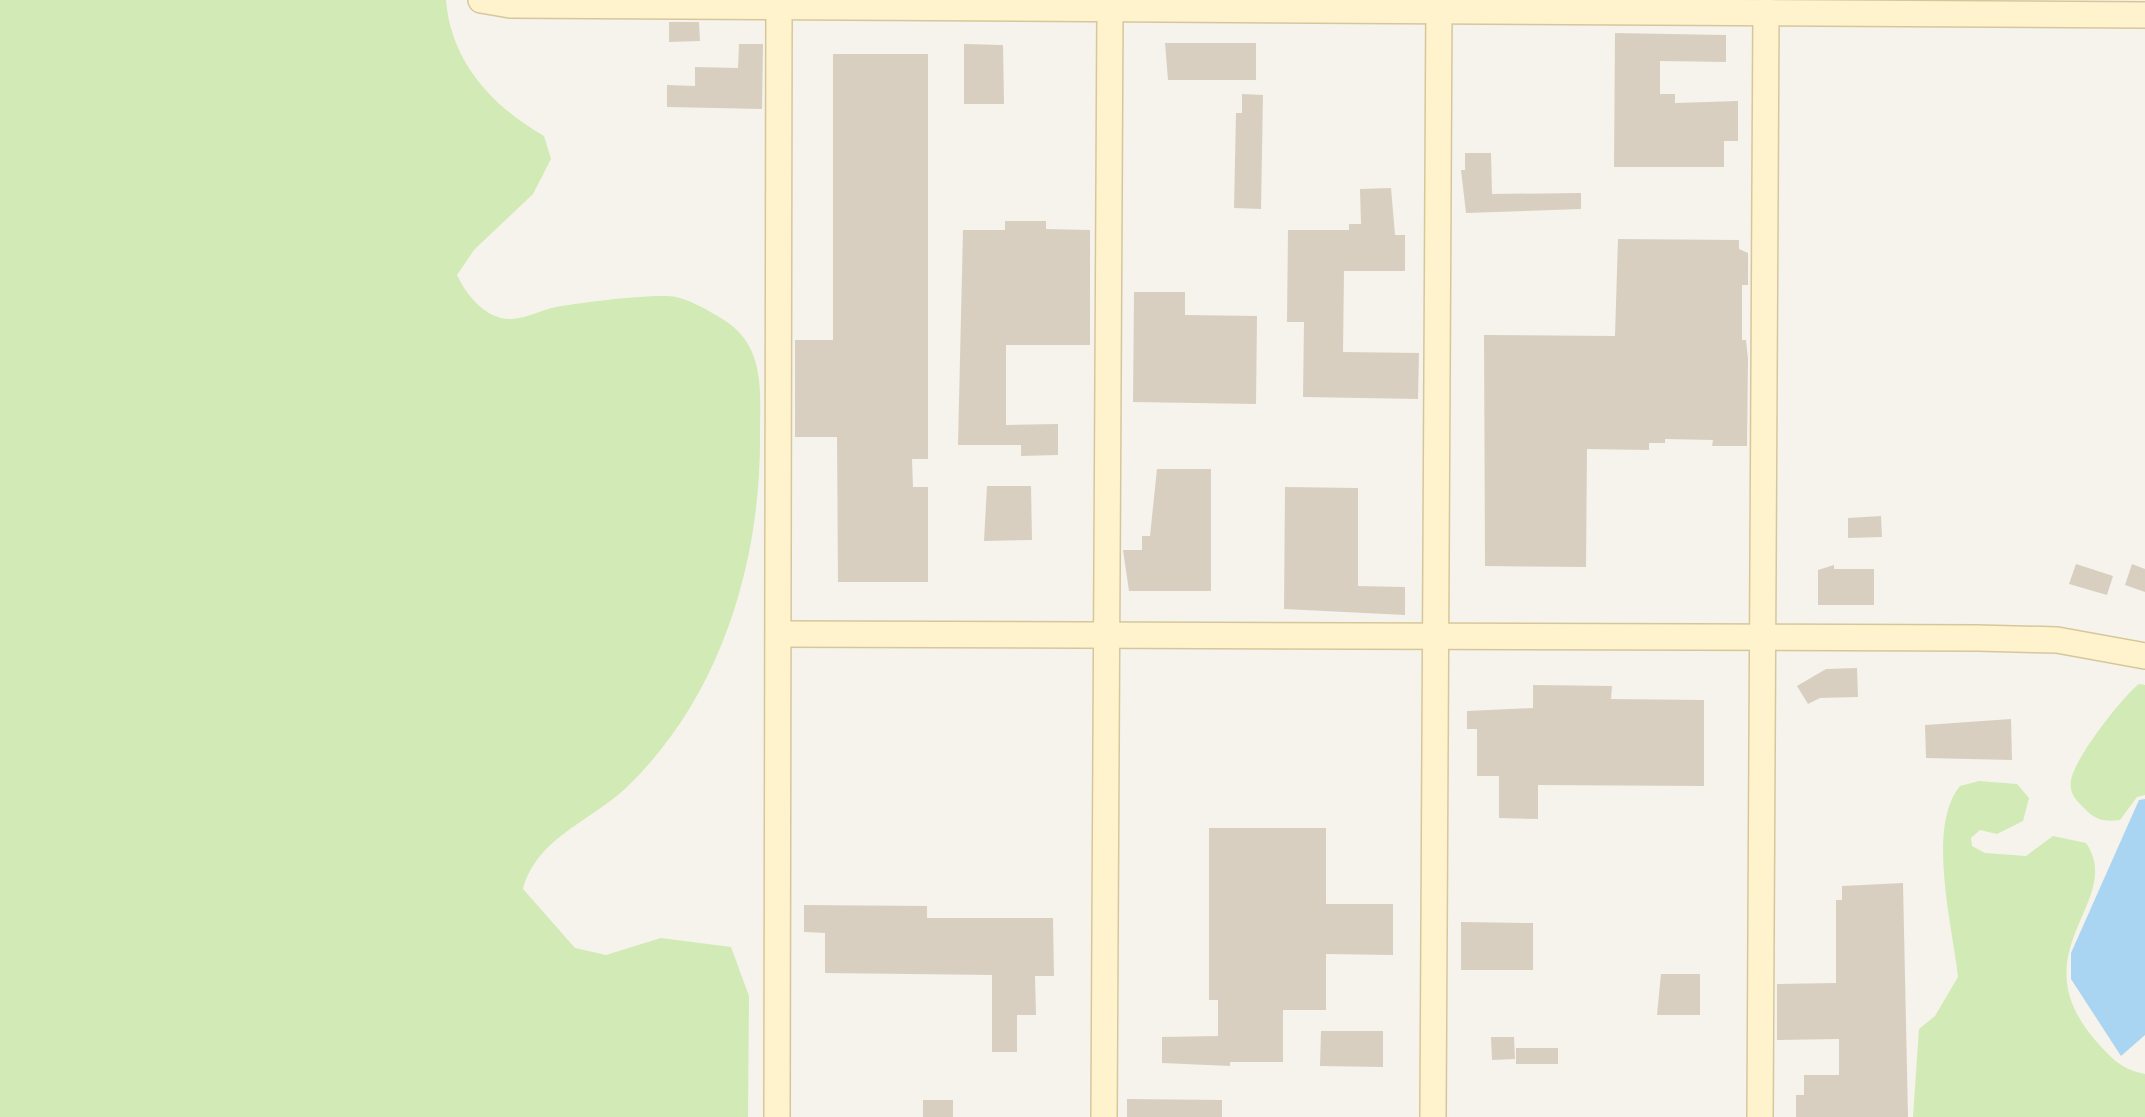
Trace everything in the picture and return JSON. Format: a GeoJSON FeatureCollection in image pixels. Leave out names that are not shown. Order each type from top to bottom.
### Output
{"type":"FeatureCollection","features":[{"type":"Feature","properties":{"kind":"street"},"geometry":{"type":"LineString","coordinates":[[481,0],[510,5],[1000,4],[1110,10],[1439,4],[2145,15]]}},
{"type":"Feature","properties":{"kind":"street"},"geometry":{"type":"LineString","coordinates":[[777,1117],[779,4]]}},
{"type":"Feature","properties":{"kind":"street"},"geometry":{"type":"LineString","coordinates":[[1433,1117],[1439,4]]}},
{"type":"Feature","properties":{"kind":"street"},"geometry":{"type":"LineString","coordinates":[[1104,1117],[1110,10]]}},
{"type":"Feature","properties":{"kind":"street"},"geometry":{"type":"LineString","coordinates":[[1760,1117],[1766,11]]}},
{"type":"Feature","properties":{"kind":"street"},"geometry":{"type":"LineString","coordinates":[[779,634],[2057,640],[2145,656]]}},
{"type":"Feature","properties":{"kind":"green space"},"geometry":{"type":"Polygon","coordinates":[[[0,0],[446,0],[456,43],[465,62],[507,111],[544,136],[551,159],[533,194],[474,250],[457,275],[472,298],[494,316],[512,319],[581,303],[676,297],[724,320],[747,343],[760,386],[753,531],[729,624],[711,669],[660,750],[628,786],[540,856],[523,889],[575,948],[606,955],[661,938],[731,947],[749,996],[748,1117],[0,1117],[0,0]]]}},
{"type":"Feature","properties":{"kind":"green space"},"geometry":{"type":"Polygon","coordinates":[[[2139,684],[2145,685],[2145,795],[2137,797],[2120,820],[2100,819],[2076,799],[2071,781],[2099,730],[2139,684]]]}},
{"type":"Feature","properties":{"kind":"green space"},"geometry":{"type":"Polygon","coordinates":[[[1979,781],[2017,784],[2029,798],[2023,821],[1997,834],[1980,830],[1971,838],[1972,846],[1985,853],[2026,856],[2053,836],[2086,843],[2095,864],[2093,886],[2069,954],[2067,980],[2075,1009],[2096,1041],[2118,1062],[2145,1074],[2145,1117],[1913,1117],[1919,1029],[1935,1016],[1958,977],[1944,879],[1945,826],[1950,804],[1960,786],[1979,781]]]}},
{"type":"Feature","properties":{"kind":"water"},"geometry":{"type":"Polygon","coordinates":[[[2145,799],[2145,1035],[2121,1056],[2071,979],[2071,953],[2139,800],[2145,799]]]}},
{"type":"Feature","properties":{"kind":"building"},"geometry":{"type":"Polygon","coordinates":[[[669,22],[699,22],[700,41],[669,42],[669,22]]]}},
{"type":"Feature","properties":{"kind":"building"},"geometry":{"type":"Polygon","coordinates":[[[1615,33],[1726,35],[1726,62],[1660,61],[1660,94],[1675,94],[1675,103],[1738,101],[1738,141],[1724,141],[1724,167],[1614,167],[1615,33]]]}},
{"type":"Feature","properties":{"kind":"building"},"geometry":{"type":"Polygon","coordinates":[[[1165,43],[1256,43],[1256,80],[1168,80],[1165,43]]]}},
{"type":"Feature","properties":{"kind":"building"},"geometry":{"type":"Polygon","coordinates":[[[739,44],[763,44],[762,109],[667,107],[667,85],[695,86],[695,67],[738,68],[739,44]]]}},
{"type":"Feature","properties":{"kind":"building"},"geometry":{"type":"Polygon","coordinates":[[[964,44],[1003,45],[1004,104],[964,104],[964,44]]]}},
{"type":"Feature","properties":{"kind":"building"},"geometry":{"type":"Polygon","coordinates":[[[833,54],[928,54],[928,459],[912,459],[913,487],[928,487],[928,582],[838,582],[837,437],[795,437],[795,340],[833,340],[833,54]]]}},
{"type":"Feature","properties":{"kind":"building"},"geometry":{"type":"Polygon","coordinates":[[[1242,94],[1263,95],[1261,209],[1234,208],[1236,113],[1242,113],[1242,94]]]}},
{"type":"Feature","properties":{"kind":"building"},"geometry":{"type":"Polygon","coordinates":[[[1465,153],[1491,153],[1492,194],[1581,193],[1581,209],[1466,213],[1461,170],[1465,170],[1465,153]]]}},
{"type":"Feature","properties":{"kind":"building"},"geometry":{"type":"Polygon","coordinates":[[[1391,188],[1395,235],[1405,235],[1405,271],[1344,271],[1343,352],[1419,353],[1418,399],[1303,397],[1304,322],[1287,322],[1288,230],[1349,230],[1349,224],[1361,224],[1360,189],[1391,188]]]}},
{"type":"Feature","properties":{"kind":"building"},"geometry":{"type":"Polygon","coordinates":[[[1005,221],[1046,221],[1046,229],[1090,230],[1090,345],[1006,345],[1006,425],[1058,424],[1058,455],[1021,456],[1021,445],[958,445],[963,230],[1005,230],[1005,221]]]}},
{"type":"Feature","properties":{"kind":"building"},"geometry":{"type":"Polygon","coordinates":[[[1618,239],[1739,240],[1739,249],[1748,253],[1748,285],[1742,285],[1742,340],[1746,340],[1748,359],[1747,446],[1712,446],[1713,440],[1665,439],[1665,443],[1649,443],[1649,450],[1587,449],[1586,567],[1485,566],[1484,335],[1615,336],[1618,239]]]}},
{"type":"Feature","properties":{"kind":"building"},"geometry":{"type":"Polygon","coordinates":[[[1134,292],[1185,292],[1185,315],[1257,316],[1256,404],[1133,402],[1134,292]]]}},
{"type":"Feature","properties":{"kind":"building"},"geometry":{"type":"Polygon","coordinates":[[[1157,469],[1211,469],[1211,591],[1129,591],[1123,550],[1142,550],[1142,536],[1150,536],[1157,469]]]}},
{"type":"Feature","properties":{"kind":"building"},"geometry":{"type":"Polygon","coordinates":[[[987,486],[1031,486],[1032,540],[984,541],[987,486]]]}},
{"type":"Feature","properties":{"kind":"building"},"geometry":{"type":"Polygon","coordinates":[[[1285,487],[1358,488],[1358,586],[1405,587],[1405,615],[1284,609],[1285,487]]]}},
{"type":"Feature","properties":{"kind":"building"},"geometry":{"type":"Polygon","coordinates":[[[1881,516],[1882,537],[1848,538],[1848,518],[1881,516]]]}},
{"type":"Feature","properties":{"kind":"building"},"geometry":{"type":"Polygon","coordinates":[[[2076,564],[2113,576],[2107,595],[2069,584],[2076,564]]]}},
{"type":"Feature","properties":{"kind":"building"},"geometry":{"type":"Polygon","coordinates":[[[2132,564],[2145,569],[2145,592],[2125,585],[2132,564]]]}},
{"type":"Feature","properties":{"kind":"building"},"geometry":{"type":"Polygon","coordinates":[[[1834,565],[1834,569],[1874,569],[1874,605],[1818,605],[1818,570],[1834,565]]]}},
{"type":"Feature","properties":{"kind":"building"},"geometry":{"type":"Polygon","coordinates":[[[1857,668],[1858,697],[1820,698],[1808,704],[1797,686],[1826,669],[1857,668]]]}},
{"type":"Feature","properties":{"kind":"building"},"geometry":{"type":"Polygon","coordinates":[[[1533,685],[1612,686],[1611,699],[1704,700],[1704,786],[1538,785],[1538,819],[1499,818],[1499,776],[1477,776],[1477,729],[1467,729],[1467,711],[1533,708],[1533,685]]]}},
{"type":"Feature","properties":{"kind":"building"},"geometry":{"type":"Polygon","coordinates":[[[2011,719],[2012,760],[1926,758],[1925,725],[2011,719]]]}},
{"type":"Feature","properties":{"kind":"building"},"geometry":{"type":"Polygon","coordinates":[[[1209,828],[1326,828],[1326,904],[1393,904],[1393,955],[1326,954],[1326,1010],[1283,1010],[1283,1062],[1230,1062],[1230,1066],[1162,1063],[1162,1037],[1218,1036],[1218,1000],[1209,1000],[1209,828]]]}},
{"type":"Feature","properties":{"kind":"building"},"geometry":{"type":"Polygon","coordinates":[[[1903,883],[1908,1117],[1796,1117],[1796,1095],[1804,1095],[1804,1075],[1839,1075],[1839,1039],[1777,1040],[1777,984],[1836,983],[1836,900],[1842,900],[1842,886],[1903,883]]]}},
{"type":"Feature","properties":{"kind":"building"},"geometry":{"type":"Polygon","coordinates":[[[804,905],[927,906],[927,918],[1053,918],[1054,976],[1035,976],[1036,1015],[1017,1015],[1017,1052],[992,1052],[992,975],[825,973],[825,933],[804,932],[804,905]]]}},
{"type":"Feature","properties":{"kind":"building"},"geometry":{"type":"Polygon","coordinates":[[[1461,922],[1533,923],[1533,970],[1461,970],[1461,922]]]}},
{"type":"Feature","properties":{"kind":"building"},"geometry":{"type":"Polygon","coordinates":[[[1661,974],[1700,974],[1700,1015],[1657,1015],[1661,974]]]}},
{"type":"Feature","properties":{"kind":"building"},"geometry":{"type":"Polygon","coordinates":[[[1321,1031],[1383,1031],[1383,1067],[1320,1066],[1321,1031]]]}},
{"type":"Feature","properties":{"kind":"building"},"geometry":{"type":"Polygon","coordinates":[[[1491,1037],[1514,1037],[1515,1059],[1492,1060],[1491,1037]]]}},
{"type":"Feature","properties":{"kind":"building"},"geometry":{"type":"Polygon","coordinates":[[[1516,1048],[1558,1048],[1558,1064],[1516,1064],[1516,1048]]]}},
{"type":"Feature","properties":{"kind":"building"},"geometry":{"type":"Polygon","coordinates":[[[1127,1099],[1222,1100],[1222,1117],[1127,1117],[1127,1099]]]}},
{"type":"Feature","properties":{"kind":"building"},"geometry":{"type":"Polygon","coordinates":[[[923,1100],[953,1100],[953,1117],[923,1117],[923,1100]]]}}]}
